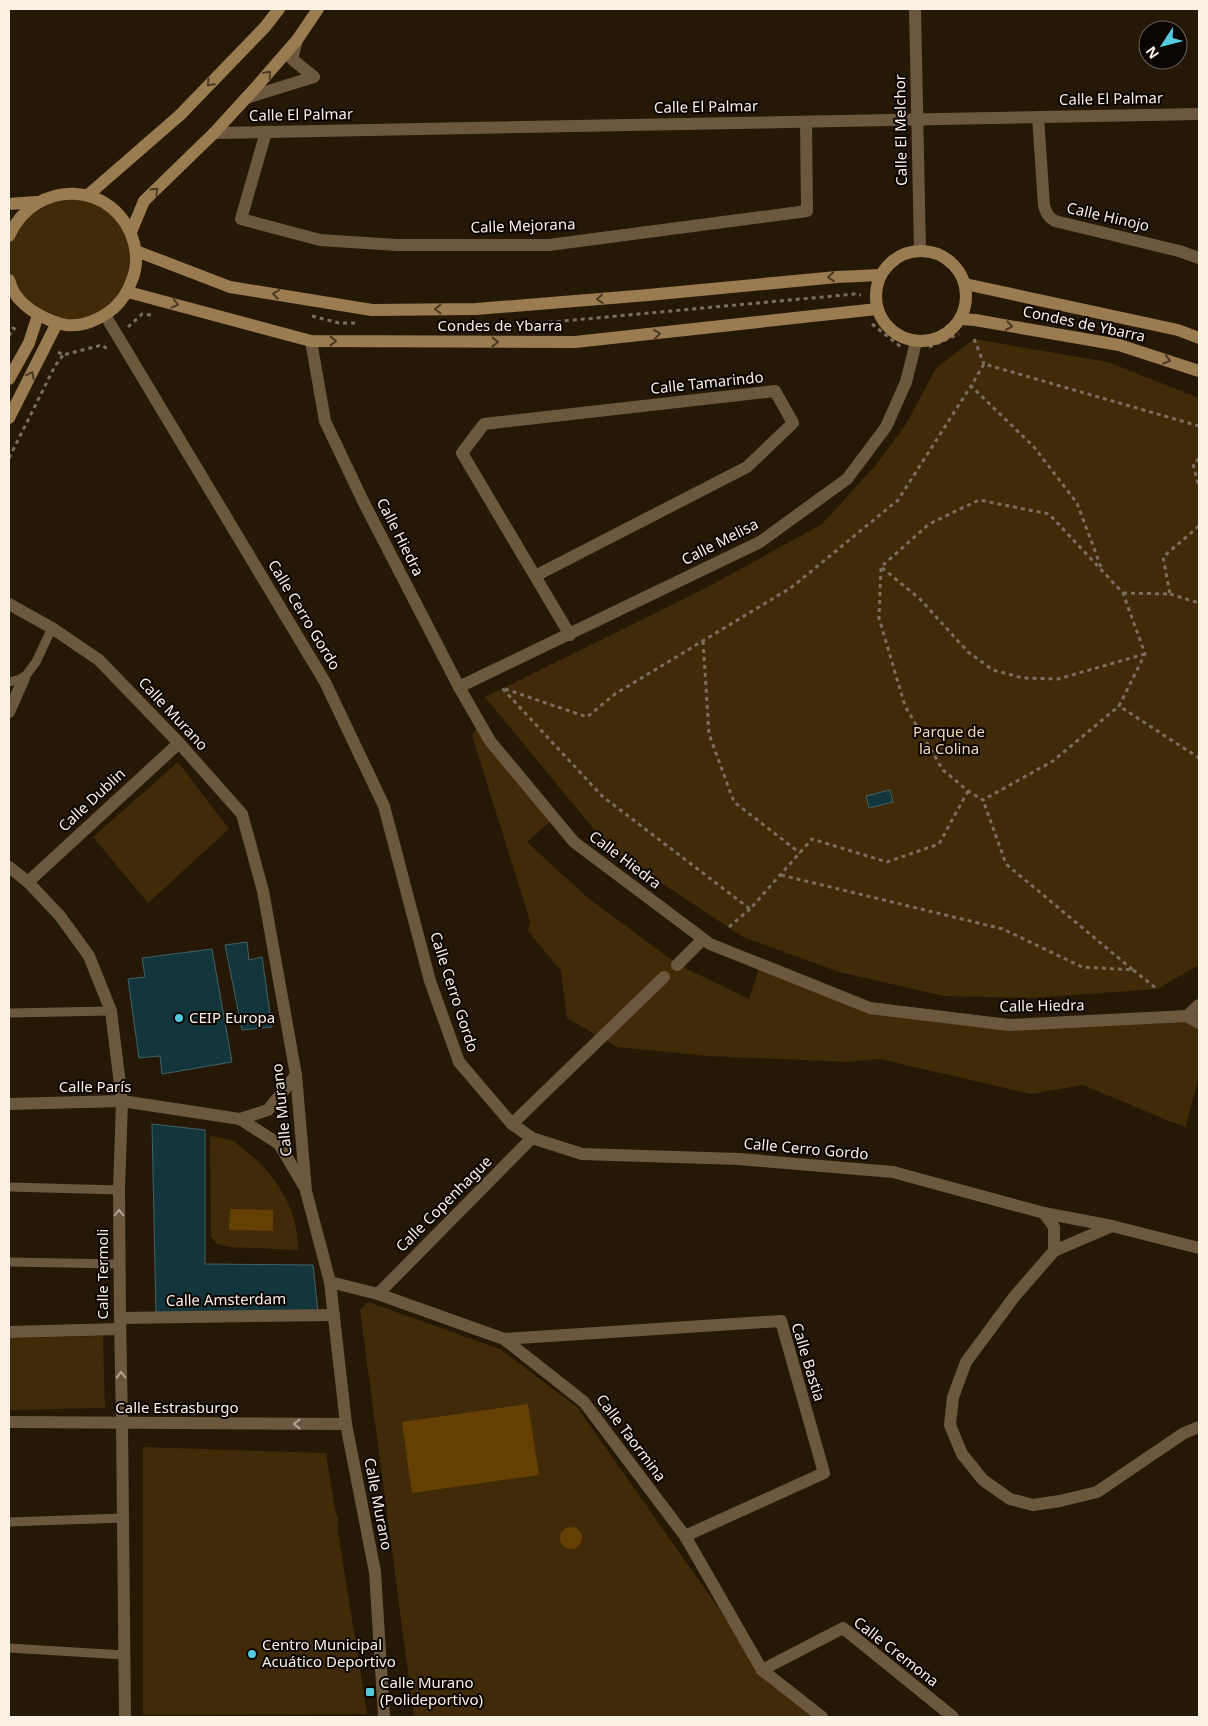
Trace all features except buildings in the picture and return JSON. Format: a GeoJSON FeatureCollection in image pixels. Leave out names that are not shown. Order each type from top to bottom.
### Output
{"type":"FeatureCollection","features":[{"type":"Feature","properties":{"kind":"main road"},"geometry":{"type":"LineString","coordinates":[[88,195],[180,114],[265,28],[279,9]]}},
{"type":"Feature","properties":{"kind":"main road"},"geometry":{"type":"LineString","coordinates":[[130,232],[144,201],[214,133],[246,98],[296,40],[318,9]]}},
{"type":"Feature","properties":{"kind":"main road"},"geometry":{"type":"LineString","coordinates":[[9,236],[20,216],[36,202],[52,195],[70,193],[88,195],[105,203],[120,215],[130,232],[136,251],[135,272],[128,292],[118,305],[105,315],[87,323],[67,325],[38,315],[15,295],[9,280]]}},
{"type":"Feature","properties":{"kind":"main road"},"geometry":{"type":"LineString","coordinates":[[9,204],[36,202]]}},
{"type":"Feature","properties":{"kind":"main road"},"geometry":{"type":"LineString","coordinates":[[920,250],[934,253],[948,260],[958,270],[965,284],[966,302],[960,319],[954,328],[937,339],[915,348],[892,332],[872,310],[876,286],[880,275],[887,265],[896,257],[920,250]]}},
{"type":"Feature","properties":{"kind":"main road","name":"Condes de Ybarra"},"geometry":{"type":"LineString","coordinates":[[136,251],[230,287],[372,310],[476,309],[837,277],[880,275]]}},
{"type":"Feature","properties":{"kind":"main road","name":"Condes de Ybarra"},"geometry":{"type":"LineString","coordinates":[[965,284],[1178,330],[1199,338]]}},
{"type":"Feature","properties":{"kind":"main road","name":"Condes de Ybarra"},"geometry":{"type":"LineString","coordinates":[[128,292],[311,341],[575,342],[872,310]]}},
{"type":"Feature","properties":{"kind":"main road"},"geometry":{"type":"LineString","coordinates":[[9,380],[30,337],[38,315]]}},
{"type":"Feature","properties":{"kind":"main road","name":"Condes de Ybarra"},"geometry":{"type":"LineString","coordinates":[[960,319],[1119,345],[1199,371]]}},
{"type":"Feature","properties":{"kind":"main road"},"geometry":{"type":"LineString","coordinates":[[9,418],[57,323]]}},
{"type":"Feature","properties":{"kind":"street","name":"Calle El Melchor"},"geometry":{"type":"LineString","coordinates":[[915,9],[920,250]]}},
{"type":"Feature","properties":{"kind":"street"},"geometry":{"type":"LineString","coordinates":[[246,98],[314,77],[292,59],[296,40]]}},
{"type":"Feature","properties":{"kind":"street","name":"Calle El Palmar"},"geometry":{"type":"LineString","coordinates":[[214,133],[1199,114]]}},
{"type":"Feature","properties":{"kind":"street","name":"Calle Hinojo"},"geometry":{"type":"LineString","coordinates":[[1038,117],[1044,205],[1050,218],[1055,221],[1179,251],[1199,258]]}},
{"type":"Feature","properties":{"kind":"street","name":"Calle Mejorana"},"geometry":{"type":"LineString","coordinates":[[266,132],[241,219],[320,240],[397,245],[549,245],[807,211],[806,122]]}},
{"type":"Feature","properties":{"kind":"street","name":"Calle Cerro Gordo"},"geometry":{"type":"LineString","coordinates":[[105,315],[325,682],[384,806],[430,981],[459,1062],[512,1124],[532,1138],[582,1154],[739,1159],[893,1172],[1044,1213],[1112,1226],[1199,1248]]}},
{"type":"Feature","properties":{"kind":"street","name":"Calle Hiedra"},"geometry":{"type":"LineString","coordinates":[[311,341],[325,420],[363,501],[459,687],[490,740],[574,842],[710,944],[870,1008],[1009,1025],[1188,1016]]}},
{"type":"Feature","properties":{"kind":"street","name":"Calle Melisa"},"geometry":{"type":"LineString","coordinates":[[459,687],[760,542],[847,479],[886,426],[906,382],[915,348]]}},
{"type":"Feature","properties":{"kind":"street","name":"Calle Tamarindo"},"geometry":{"type":"LineString","coordinates":[[535,576],[747,467],[793,423],[775,391],[484,424],[462,453],[535,576],[570,634]]}},
{"type":"Feature","properties":{"kind":"street","name":"Calle Murano"},"geometry":{"type":"LineString","coordinates":[[9,604],[52,628],[99,660],[179,743],[242,814],[263,891],[296,1075],[306,1191],[330,1282],[346,1424],[375,1572],[384,1717]]}},
{"type":"Feature","properties":{"kind":"street"},"geometry":{"type":"LineString","coordinates":[[9,712],[24,678]]}},
{"type":"Feature","properties":{"kind":"street","name":"Calle Dublin"},"geometry":{"type":"LineString","coordinates":[[28,882],[179,743]]}},
{"type":"Feature","properties":{"kind":"street","name":"Calle Termoli"},"geometry":{"type":"LineString","coordinates":[[9,867],[28,882],[60,916],[89,956],[112,1010],[122,1101],[119,1190],[125,1717]]}},
{"type":"Feature","properties":{"kind":"street"},"geometry":{"type":"LineString","coordinates":[[677,965],[703,939]]}},
{"type":"Feature","properties":{"kind":"street"},"geometry":{"type":"LineString","coordinates":[[512,1124],[664,977]]}},
{"type":"Feature","properties":{"kind":"street"},"geometry":{"type":"LineString","coordinates":[[1199,1004],[1188,1016],[1199,1023]]}},
{"type":"Feature","properties":{"kind":"street","name":"Calle París"},"geometry":{"type":"LineString","coordinates":[[240,1119],[268,1110],[296,1075]]}},
{"type":"Feature","properties":{"kind":"street","name":"Calle París"},"geometry":{"type":"LineString","coordinates":[[9,1104],[122,1101],[240,1119],[279,1144],[306,1191]]}},
{"type":"Feature","properties":{"kind":"street","name":"Calle Copenhague"},"geometry":{"type":"LineString","coordinates":[[378,1294],[532,1138]]}},
{"type":"Feature","properties":{"kind":"street"},"geometry":{"type":"LineString","coordinates":[[1044,1213],[1054,1226],[1054,1251]]}},
{"type":"Feature","properties":{"kind":"street"},"geometry":{"type":"LineString","coordinates":[[1112,1226],[1054,1251],[1014,1297],[966,1362],[953,1397],[950,1425],[962,1454],[982,1480],[1010,1499],[1033,1505],[1097,1492],[1184,1433],[1199,1427]]}},
{"type":"Feature","properties":{"kind":"street","name":"Calle Taormina"},"geometry":{"type":"LineString","coordinates":[[330,1282],[378,1294],[504,1339],[584,1402],[686,1536],[762,1670],[822,1717]]}},
{"type":"Feature","properties":{"kind":"street","name":"Calle Amsterdam"},"geometry":{"type":"LineString","coordinates":[[9,1332],[120,1324],[334,1315]]}},
{"type":"Feature","properties":{"kind":"street","name":"Calle Bastia"},"geometry":{"type":"LineString","coordinates":[[504,1339],[781,1321],[824,1473],[686,1536]]}},
{"type":"Feature","properties":{"kind":"street","name":"Calle Estrasburgo"},"geometry":{"type":"LineString","coordinates":[[9,1422],[346,1424]]}},
{"type":"Feature","properties":{"kind":"street","name":"Calle Cremona"},"geometry":{"type":"LineString","coordinates":[[762,1670],[843,1628],[953,1717]]}},
{"type":"Feature","properties":{"kind":"lane"},"geometry":{"type":"LineString","coordinates":[[9,682],[24,678],[36,662],[52,628]]}},
{"type":"Feature","properties":{"kind":"lane"},"geometry":{"type":"LineString","coordinates":[[9,1013],[112,1010]]}},
{"type":"Feature","properties":{"kind":"lane"},"geometry":{"type":"LineString","coordinates":[[9,1187],[119,1190]]}},
{"type":"Feature","properties":{"kind":"lane"},"geometry":{"type":"LineString","coordinates":[[9,1262],[120,1264]]}},
{"type":"Feature","properties":{"kind":"lane"},"geometry":{"type":"LineString","coordinates":[[9,1522],[123,1518]]}},
{"type":"Feature","properties":{"kind":"lane"},"geometry":{"type":"LineString","coordinates":[[9,1648],[124,1656]]}},
{"type":"Feature","properties":{"kind":"path"},"geometry":{"type":"LineString","coordinates":[[505,326],[855,294],[866,296],[872,310],[866,320],[898,346],[915,348],[974,327],[975,320]]}},
{"type":"Feature","properties":{"kind":"path"},"geometry":{"type":"LineString","coordinates":[[131,334],[128,327],[142,314],[163,316],[166,302]]}},
{"type":"Feature","properties":{"kind":"path"},"geometry":{"type":"LineString","coordinates":[[311,316],[338,323],[358,323]]}},
{"type":"Feature","properties":{"kind":"path"},"geometry":{"type":"LineString","coordinates":[[9,336],[13,328],[30,337]]}},
{"type":"Feature","properties":{"kind":"path"},"geometry":{"type":"LineString","coordinates":[[974,339],[984,364]]}},
{"type":"Feature","properties":{"kind":"path"},"geometry":{"type":"LineString","coordinates":[[46,345],[63,355]]}},
{"type":"Feature","properties":{"kind":"path"},"geometry":{"type":"LineString","coordinates":[[9,458],[54,366],[63,355],[102,345],[117,358],[130,354]]}},
{"type":"Feature","properties":{"kind":"path"},"geometry":{"type":"LineString","coordinates":[[750,909],[602,796],[502,688],[587,717],[615,694],[792,587],[898,500],[984,364]]}},
{"type":"Feature","properties":{"kind":"path"},"geometry":{"type":"LineString","coordinates":[[984,364],[1199,426]]}},
{"type":"Feature","properties":{"kind":"path"},"geometry":{"type":"LineString","coordinates":[[971,386],[1034,448],[1077,503],[1102,570]]}},
{"type":"Feature","properties":{"kind":"path"},"geometry":{"type":"LineString","coordinates":[[1199,459],[1193,464],[1199,487]]}},
{"type":"Feature","properties":{"kind":"path"},"geometry":{"type":"LineString","coordinates":[[983,800],[1053,761],[1119,706],[1145,654],[1123,593],[1049,514],[979,500],[929,524],[881,567],[879,618],[905,706],[943,770],[968,791],[983,800],[1006,864],[1157,989]]}},
{"type":"Feature","properties":{"kind":"path"},"geometry":{"type":"LineString","coordinates":[[1170,594],[1163,557],[1199,526]]}},
{"type":"Feature","properties":{"kind":"path"},"geometry":{"type":"LineString","coordinates":[[881,567],[920,599],[968,652],[993,670],[1023,678],[1058,678],[1145,654]]}},
{"type":"Feature","properties":{"kind":"path"},"geometry":{"type":"LineString","coordinates":[[1123,593],[1170,594],[1199,603]]}},
{"type":"Feature","properties":{"kind":"path"},"geometry":{"type":"LineString","coordinates":[[703,641],[709,734],[734,802],[800,853]]}},
{"type":"Feature","properties":{"kind":"path"},"geometry":{"type":"LineString","coordinates":[[1119,706],[1199,758]]}},
{"type":"Feature","properties":{"kind":"path"},"geometry":{"type":"LineString","coordinates":[[729,927],[750,909],[812,839],[887,862],[938,844],[968,791]]}},
{"type":"Feature","properties":{"kind":"path"},"geometry":{"type":"LineString","coordinates":[[781,875],[1003,929],[1082,967],[1134,970]]}},
{"type":"Feature","properties":{"kind":"green space"},"geometry":{"type":"Polygon","coordinates":[[[52,195],[105,203],[136,251],[128,292],[87,323],[38,315],[9,280],[9,236],[52,195]]]}},
{"type":"Feature","properties":{"kind":"green space","name":"Parque de la Colina"},"geometry":{"type":"Polygon","coordinates":[[[974,339],[1108,362],[1199,398],[1199,965],[1157,989],[1031,998],[944,996],[839,972],[743,937],[610,849],[485,697],[706,588],[822,524],[876,465],[906,424],[936,368],[974,339]]]}},
{"type":"Feature","properties":{"kind":"green space"},"geometry":{"type":"Polygon","coordinates":[[[480,723],[554,818],[527,842],[588,898],[668,957],[689,970],[749,999],[760,965],[870,1008],[1009,1025],[1187,1016],[1199,1023],[1199,1075],[1186,1127],[1083,1085],[1031,1094],[880,1059],[848,1062],[707,1056],[617,1047],[567,1018],[561,971],[528,931],[530,921],[472,736],[480,723]]]}},
{"type":"Feature","properties":{"kind":"green space"},"geometry":{"type":"Polygon","coordinates":[[[178,762],[229,829],[148,903],[93,837],[178,762]]]}},
{"type":"Feature","properties":{"kind":"green space"},"geometry":{"type":"Polygon","coordinates":[[[210,1136],[233,1141],[259,1162],[268,1172],[284,1196],[295,1222],[298,1250],[228,1247],[217,1244],[211,1237],[210,1136]]]}},
{"type":"Feature","properties":{"kind":"green space"},"geometry":{"type":"Polygon","coordinates":[[[368,1302],[500,1349],[577,1407],[762,1670],[822,1717],[414,1717],[360,1310],[368,1302]]]}},
{"type":"Feature","properties":{"kind":"green space"},"geometry":{"type":"Polygon","coordinates":[[[103,1336],[105,1408],[9,1410],[9,1338],[103,1336]]]}},
{"type":"Feature","properties":{"kind":"green space"},"geometry":{"type":"Polygon","coordinates":[[[143,1447],[326,1453],[336,1515],[338,1516],[338,1531],[367,1714],[143,1715],[143,1447]]]}},
{"type":"Feature","properties":{"kind":"shaded area"},"geometry":{"type":"Polygon","coordinates":[[[230,1209],[273,1210],[273,1231],[229,1230],[230,1209]]]}},
{"type":"Feature","properties":{"kind":"shaded area"},"geometry":{"type":"Polygon","coordinates":[[[528,1404],[539,1475],[412,1493],[402,1422],[528,1404]]]}},
{"type":"Feature","properties":{"kind":"shaded area"},"geometry":{"type":"Polygon","coordinates":[[[571,1527],[579,1530],[582,1538],[579,1546],[571,1549],[563,1546],[560,1538],[563,1530],[571,1527]]]}},
{"type":"Feature","properties":{"kind":"place","name":"CEIP Europa"},"geometry":{"type":"Point","coordinates":[179,1018]}},
{"type":"Feature","properties":{"kind":"place","name":"Centro Municipal Acuático Deportivo"},"geometry":{"type":"Point","coordinates":[252,1654]}},
{"type":"Feature","properties":{"kind":"place","name":"Calle Murano (Polideportivo)"},"geometry":{"type":"Point","coordinates":[370,1692]}}]}
